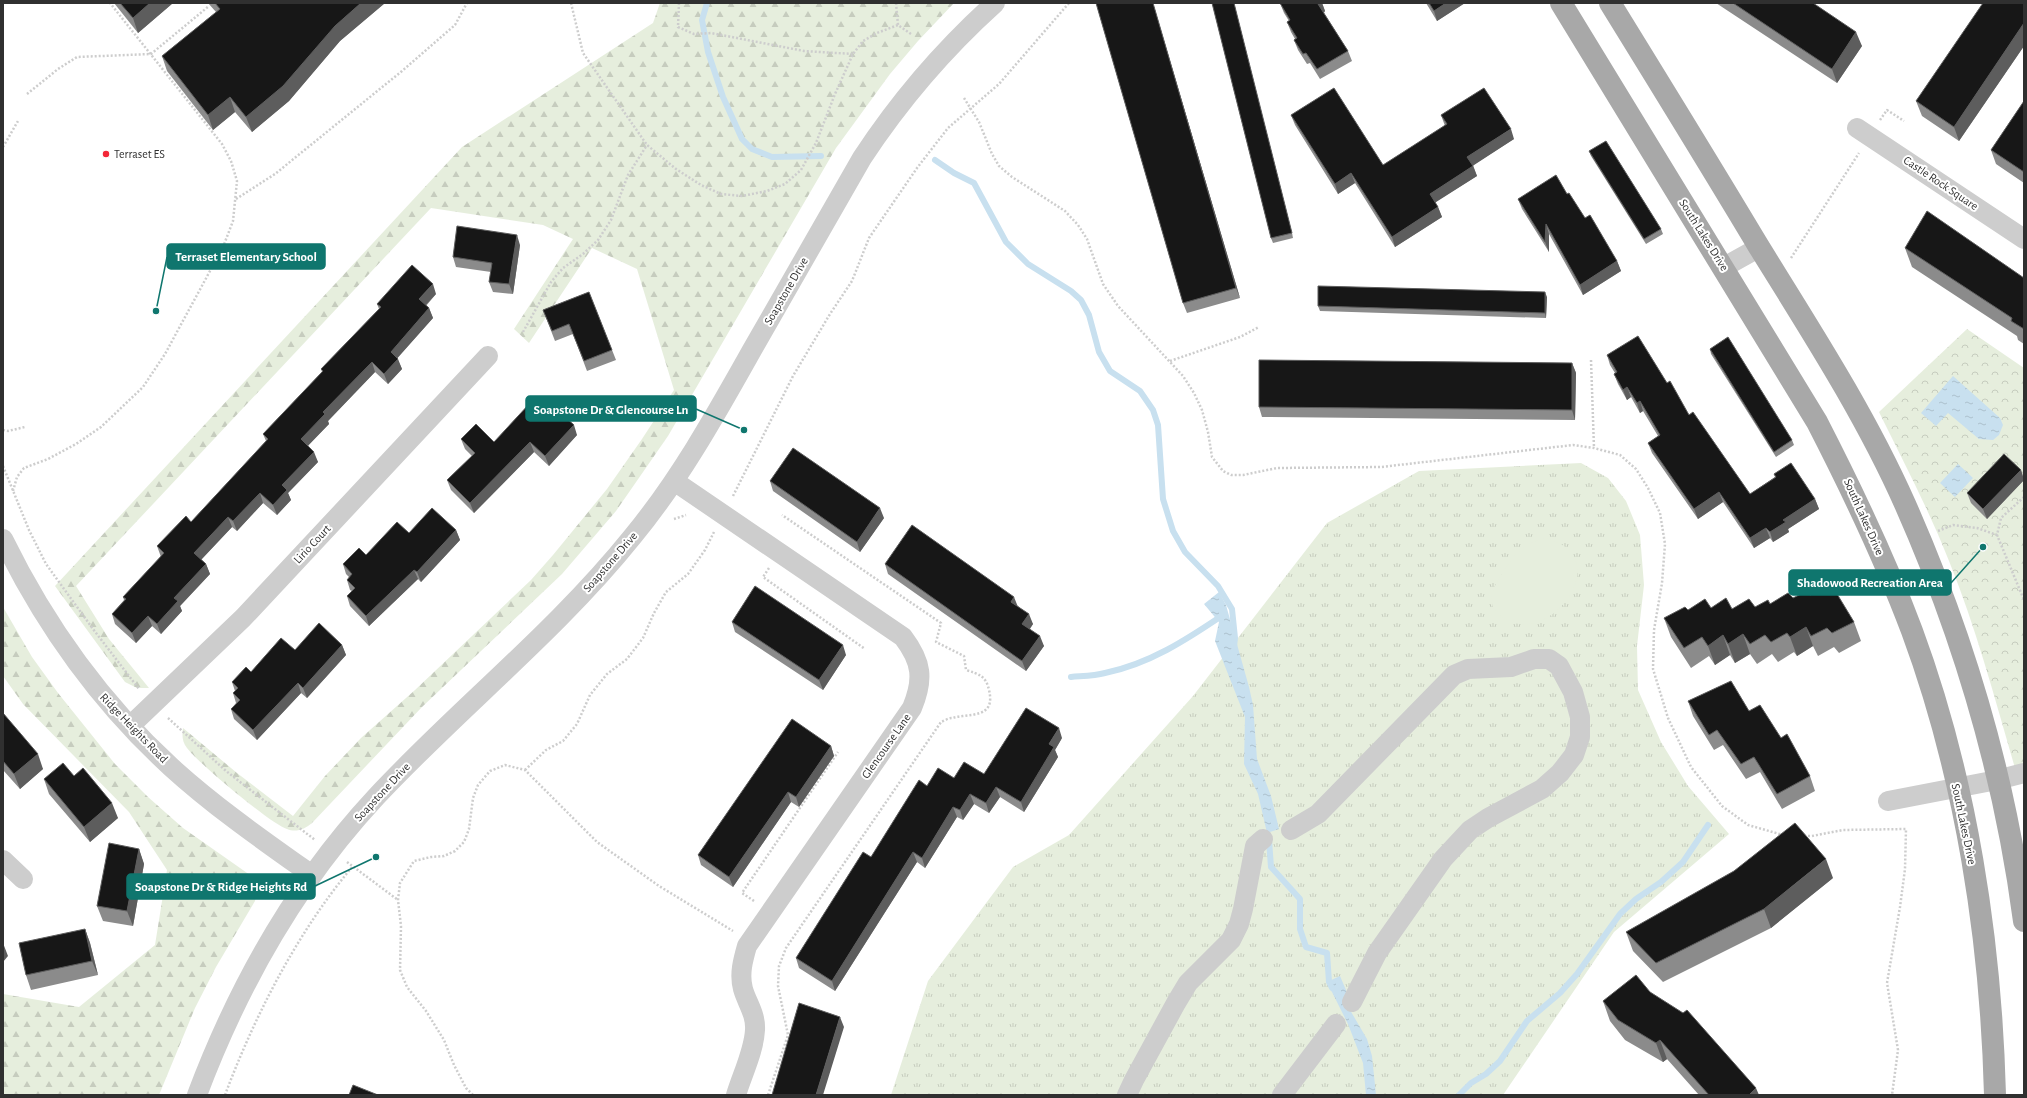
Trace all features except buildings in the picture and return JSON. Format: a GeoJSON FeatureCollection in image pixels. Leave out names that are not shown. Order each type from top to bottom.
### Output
{"type":"FeatureCollection","features":[{"type":"Feature","properties":{"kind":"main road","name":"South Lakes Drive"},"geometry":{"type":"LineString","coordinates":[[1561,3],[1724,267],[1817,422],[1855,498],[1912,632],[1935,703],[1969,842],[1988,970],[1992,1017],[1995,1095]]}},
{"type":"Feature","properties":{"kind":"main road"},"geometry":{"type":"LineString","coordinates":[[1610,3],[1840,378],[1905,503],[1935,575],[1960,645],[1984,721],[2017,871],[2024,921]]}},
{"type":"Feature","properties":{"kind":"street","name":"Soapstone Drive"},"geometry":{"type":"LineString","coordinates":[[197,1095],[212,1055],[249,978],[312,875],[330,850],[375,798],[413,758],[588,589],[634,536],[674,481],[714,418],[862,158],[878,134],[929,68],[995,3]]}},
{"type":"Feature","properties":{"kind":"street","name":"Castle Rock Square"},"geometry":{"type":"LineString","coordinates":[[1857,128],[2024,239]]}},
{"type":"Feature","properties":{"kind":"street"},"geometry":{"type":"LineString","coordinates":[[1724,267],[1760,247]]}},
{"type":"Feature","properties":{"kind":"street","name":"Lirio Court"},"geometry":{"type":"LineString","coordinates":[[130,726],[243,618],[488,356]]}},
{"type":"Feature","properties":{"kind":"street","name":"Glencourse Lane"},"geometry":{"type":"LineString","coordinates":[[674,481],[903,637],[919,664],[918,692],[912,708],[751,941],[742,962],[741,977],[743,989],[754,1016],[755,1030],[736,1095]]}},
{"type":"Feature","properties":{"kind":"street","name":"Ridge Heights Road"},"geometry":{"type":"LineString","coordinates":[[3,539],[19,573],[50,624],[83,672],[130,726],[171,767],[220,808],[312,875]]}},
{"type":"Feature","properties":{"kind":"street"},"geometry":{"type":"LineString","coordinates":[[1292,830],[1318,814],[1454,675],[1468,669],[1511,667],[1534,659],[1549,659],[1558,666],[1573,692],[1580,717],[1580,737],[1574,755],[1560,773],[1542,789],[1488,818],[1470,830],[1443,859],[1377,953],[1352,1002]]}},
{"type":"Feature","properties":{"kind":"street"},"geometry":{"type":"LineString","coordinates":[[1888,801],[1997,780],[2024,773]]}},
{"type":"Feature","properties":{"kind":"street"},"geometry":{"type":"LineString","coordinates":[[1127,1095],[1184,990],[1231,940],[1239,924],[1243,909],[1255,846],[1263,839]]}},
{"type":"Feature","properties":{"kind":"street"},"geometry":{"type":"LineString","coordinates":[[3,860],[23,879]]}},
{"type":"Feature","properties":{"kind":"street"},"geometry":{"type":"LineString","coordinates":[[1282,1095],[1336,1024]]}},
{"type":"Feature","properties":{"kind":"path"},"geometry":{"type":"LineString","coordinates":[[13,491],[17,477],[24,468],[62,452],[101,428],[143,387],[165,354],[223,247],[233,221],[236,199],[235,174],[232,161],[222,144],[110,3]]}},
{"type":"Feature","properties":{"kind":"path"},"geometry":{"type":"LineString","coordinates":[[236,199],[275,174],[402,71],[455,24],[467,3]]}},
{"type":"Feature","properties":{"kind":"path"},"geometry":{"type":"LineString","coordinates":[[571,3],[583,53],[647,145],[676,169],[701,185],[721,194],[742,196],[767,191],[785,184],[801,170],[816,143],[835,94],[853,54],[863,41],[877,33],[898,25]]}},
{"type":"Feature","properties":{"kind":"path"},"geometry":{"type":"LineString","coordinates":[[679,3],[678,27],[694,34],[710,34],[804,51],[853,54]]}},
{"type":"Feature","properties":{"kind":"path"},"geometry":{"type":"LineString","coordinates":[[896,3],[898,25]]}},
{"type":"Feature","properties":{"kind":"path"},"geometry":{"type":"LineString","coordinates":[[525,770],[546,750],[563,742],[577,724],[590,695],[607,674],[627,660],[643,638],[654,613],[666,592],[688,574],[705,550],[793,376],[830,314],[852,281],[869,238],[917,168],[948,128],[999,84],[1069,3]]}},
{"type":"Feature","properties":{"kind":"path"},"geometry":{"type":"LineString","coordinates":[[27,94],[58,69],[77,57],[151,54],[209,6]]}},
{"type":"Feature","properties":{"kind":"path"},"geometry":{"type":"LineString","coordinates":[[898,25],[911,34]]}},
{"type":"Feature","properties":{"kind":"path"},"geometry":{"type":"LineString","coordinates":[[964,98],[972,108],[992,154],[999,166],[1012,177],[1065,211],[1078,226],[1087,239],[1103,284],[1133,324],[1170,361],[1194,393],[1202,410],[1208,432],[1212,457],[1223,471],[1231,475],[1243,475],[1277,468],[1381,467],[1573,445],[1594,448],[1620,455],[1636,469],[1648,488],[1660,513],[1665,544],[1662,583],[1654,630],[1653,669],[1668,718],[1690,767],[1722,806],[1748,825],[1778,835],[1785,835]]}},
{"type":"Feature","properties":{"kind":"path"},"geometry":{"type":"LineString","coordinates":[[3,147],[18,121]]}},
{"type":"Feature","properties":{"kind":"path"},"geometry":{"type":"LineString","coordinates":[[523,332],[555,278],[563,268],[583,254],[598,240],[611,220],[628,175],[647,145]]}},
{"type":"Feature","properties":{"kind":"path"},"geometry":{"type":"LineString","coordinates":[[1788,263],[1852,163]]}},
{"type":"Feature","properties":{"kind":"path"},"geometry":{"type":"LineString","coordinates":[[1170,361],[1240,337],[1259,327]]}},
{"type":"Feature","properties":{"kind":"path"},"geometry":{"type":"LineString","coordinates":[[1591,360],[1594,448]]}},
{"type":"Feature","properties":{"kind":"path"},"geometry":{"type":"LineString","coordinates":[[3,430],[8,431],[25,427]]}},
{"type":"Feature","properties":{"kind":"path"},"geometry":{"type":"LineString","coordinates":[[3,466],[29,530],[46,564],[128,676],[154,704],[226,771],[398,900]]}},
{"type":"Feature","properties":{"kind":"path"},"geometry":{"type":"LineString","coordinates":[[2024,497],[2001,518],[1997,535],[2024,600]]}},
{"type":"Feature","properties":{"kind":"path"},"geometry":{"type":"LineString","coordinates":[[1936,532],[1953,526],[1977,528],[1997,535]]}},
{"type":"Feature","properties":{"kind":"path"},"geometry":{"type":"LineString","coordinates":[[772,564],[763,577],[866,649]]}},
{"type":"Feature","properties":{"kind":"path"},"geometry":{"type":"LineString","coordinates":[[771,912],[742,893],[838,752]]}},
{"type":"Feature","properties":{"kind":"path"},"geometry":{"type":"LineString","coordinates":[[473,1095],[466,1088],[454,1065],[441,1034],[426,1011],[407,987],[400,970],[402,926],[398,900],[400,883],[414,861],[444,856],[455,851],[464,842],[469,829],[473,798],[478,785],[490,771],[505,765],[525,770],[597,842],[659,886],[751,941]]}},
{"type":"Feature","properties":{"kind":"path"},"geometry":{"type":"LineString","coordinates":[[1798,836],[1812,836],[1843,830],[1906,829],[1905,869],[1887,982],[1898,1050],[1892,1095]]}},
{"type":"Feature","properties":{"kind":"path"},"geometry":{"type":"LineString","coordinates":[[225,1095],[234,1070],[282,969],[334,888],[353,866]]}},
{"type":"Feature","properties":{"kind":"green space"},"geometry":{"type":"Polygon","coordinates":[[[660,3],[954,3],[918,41],[890,74],[836,148],[668,436],[616,511],[562,574],[422,707],[312,823],[300,830],[294,831],[287,829],[251,805],[205,766],[184,743],[183,728],[237,773],[293,816],[325,776],[361,738],[415,690],[531,580],[607,489],[674,390],[637,269],[592,248],[529,343],[514,329],[573,239],[543,225],[431,208],[76,586],[109,639],[149,688],[137,688],[125,682],[55,586],[462,147],[653,23],[660,3]]]}},
{"type":"Feature","properties":{"kind":"green space"},"geometry":{"type":"Polygon","coordinates":[[[1967,329],[2024,368],[2024,773],[2017,775],[1986,667],[1959,587],[1933,523],[1879,412],[1967,329]]]}},
{"type":"Feature","properties":{"kind":"green space"},"geometry":{"type":"Polygon","coordinates":[[[1581,463],[1608,478],[1626,501],[1640,535],[1644,585],[1637,646],[1638,690],[1661,742],[1688,786],[1729,834],[1614,932],[1503,1095],[891,1095],[928,981],[1013,867],[1069,835],[1193,696],[1327,523],[1419,471],[1581,463]]]}},
{"type":"Feature","properties":{"kind":"green space"},"geometry":{"type":"Polygon","coordinates":[[[1545,538],[1566,547],[1576,561],[1577,577],[1571,594],[1559,608],[1544,619],[1527,624],[1509,621],[1500,616],[1494,610],[1492,596],[1497,581],[1511,561],[1523,548],[1537,540],[1545,538]]]}},
{"type":"Feature","properties":{"kind":"green space"},"geometry":{"type":"Polygon","coordinates":[[[3,607],[32,657],[58,693],[115,764],[148,797],[183,828],[250,875],[257,888],[255,901],[216,967],[195,1008],[159,1095],[3,1095],[3,994],[79,1007],[155,945],[167,870],[129,812],[23,704],[3,676],[3,607]]]}},
{"type":"Feature","properties":{"kind":"water"},"geometry":{"type":"Polygon","coordinates":[[[1953,376],[2000,418],[2003,425],[1999,435],[1993,440],[1979,439],[1948,413],[1936,426],[1921,413],[1953,376]]]}},
{"type":"Feature","properties":{"kind":"water"},"geometry":{"type":"Polygon","coordinates":[[[1958,464],[1973,478],[1955,497],[1940,483],[1958,464]]]}},
{"type":"Feature","properties":{"kind":"water"},"geometry":{"type":"Polygon","coordinates":[[[1219,592],[1226,605],[1249,687],[1253,705],[1257,759],[1271,796],[1279,829],[1267,833],[1258,794],[1244,764],[1245,717],[1215,641],[1219,622],[1204,604],[1219,592]]]}},
{"type":"Feature","properties":{"kind":"water"},"geometry":{"type":"Polygon","coordinates":[[[1340,976],[1346,990],[1350,1010],[1367,1039],[1372,1056],[1376,1095],[1366,1095],[1363,1063],[1348,1024],[1327,982],[1340,976]]]}},
{"type":"Feature","properties":{"kind":"waterway"},"geometry":{"type":"LineString","coordinates":[[707,3],[702,20],[708,52],[723,97],[742,139],[752,149],[772,157],[821,156]]}},
{"type":"Feature","properties":{"kind":"waterway"},"geometry":{"type":"LineString","coordinates":[[935,160],[954,173],[974,183],[1006,242],[1028,264],[1071,291],[1081,300],[1089,315],[1099,352],[1110,371],[1140,391],[1153,410],[1158,425],[1163,499],[1173,531],[1185,552],[1218,586],[1232,609],[1235,638],[1234,647]]}},
{"type":"Feature","properties":{"kind":"waterway"},"geometry":{"type":"LineString","coordinates":[[1071,677],[1101,674],[1137,664],[1167,650],[1223,615]]}},
{"type":"Feature","properties":{"kind":"waterway"},"geometry":{"type":"LineString","coordinates":[[1459,1095],[1471,1083],[1486,1074],[1500,1061],[1527,1021],[1560,993],[1577,974],[1620,914],[1636,899],[1661,882],[1683,862],[1708,825]]}},
{"type":"Feature","properties":{"kind":"waterway"},"geometry":{"type":"LineString","coordinates":[[1269,840],[1271,867],[1300,899],[1300,929],[1306,947],[1327,953],[1329,982],[1332,988]]}},
{"type":"Feature","properties":{"kind":"place","name":"Terraset ES"},"geometry":{"type":"Point","coordinates":[106,154]}},
{"type":"Feature","properties":{"kind":"place","name":"Terraset Elementary School"},"geometry":{"type":"Point","coordinates":[156,311]}},
{"type":"Feature","properties":{"kind":"place","name":"Soapstone Dr & Glencourse Ln"},"geometry":{"type":"Point","coordinates":[744,430]}},
{"type":"Feature","properties":{"kind":"place","name":"Shadowood Recreation Area"},"geometry":{"type":"Point","coordinates":[1983,547]}},
{"type":"Feature","properties":{"kind":"place","name":"Soapstone Dr & Ridge Heights Rd"},"geometry":{"type":"Point","coordinates":[376,857]}}]}
